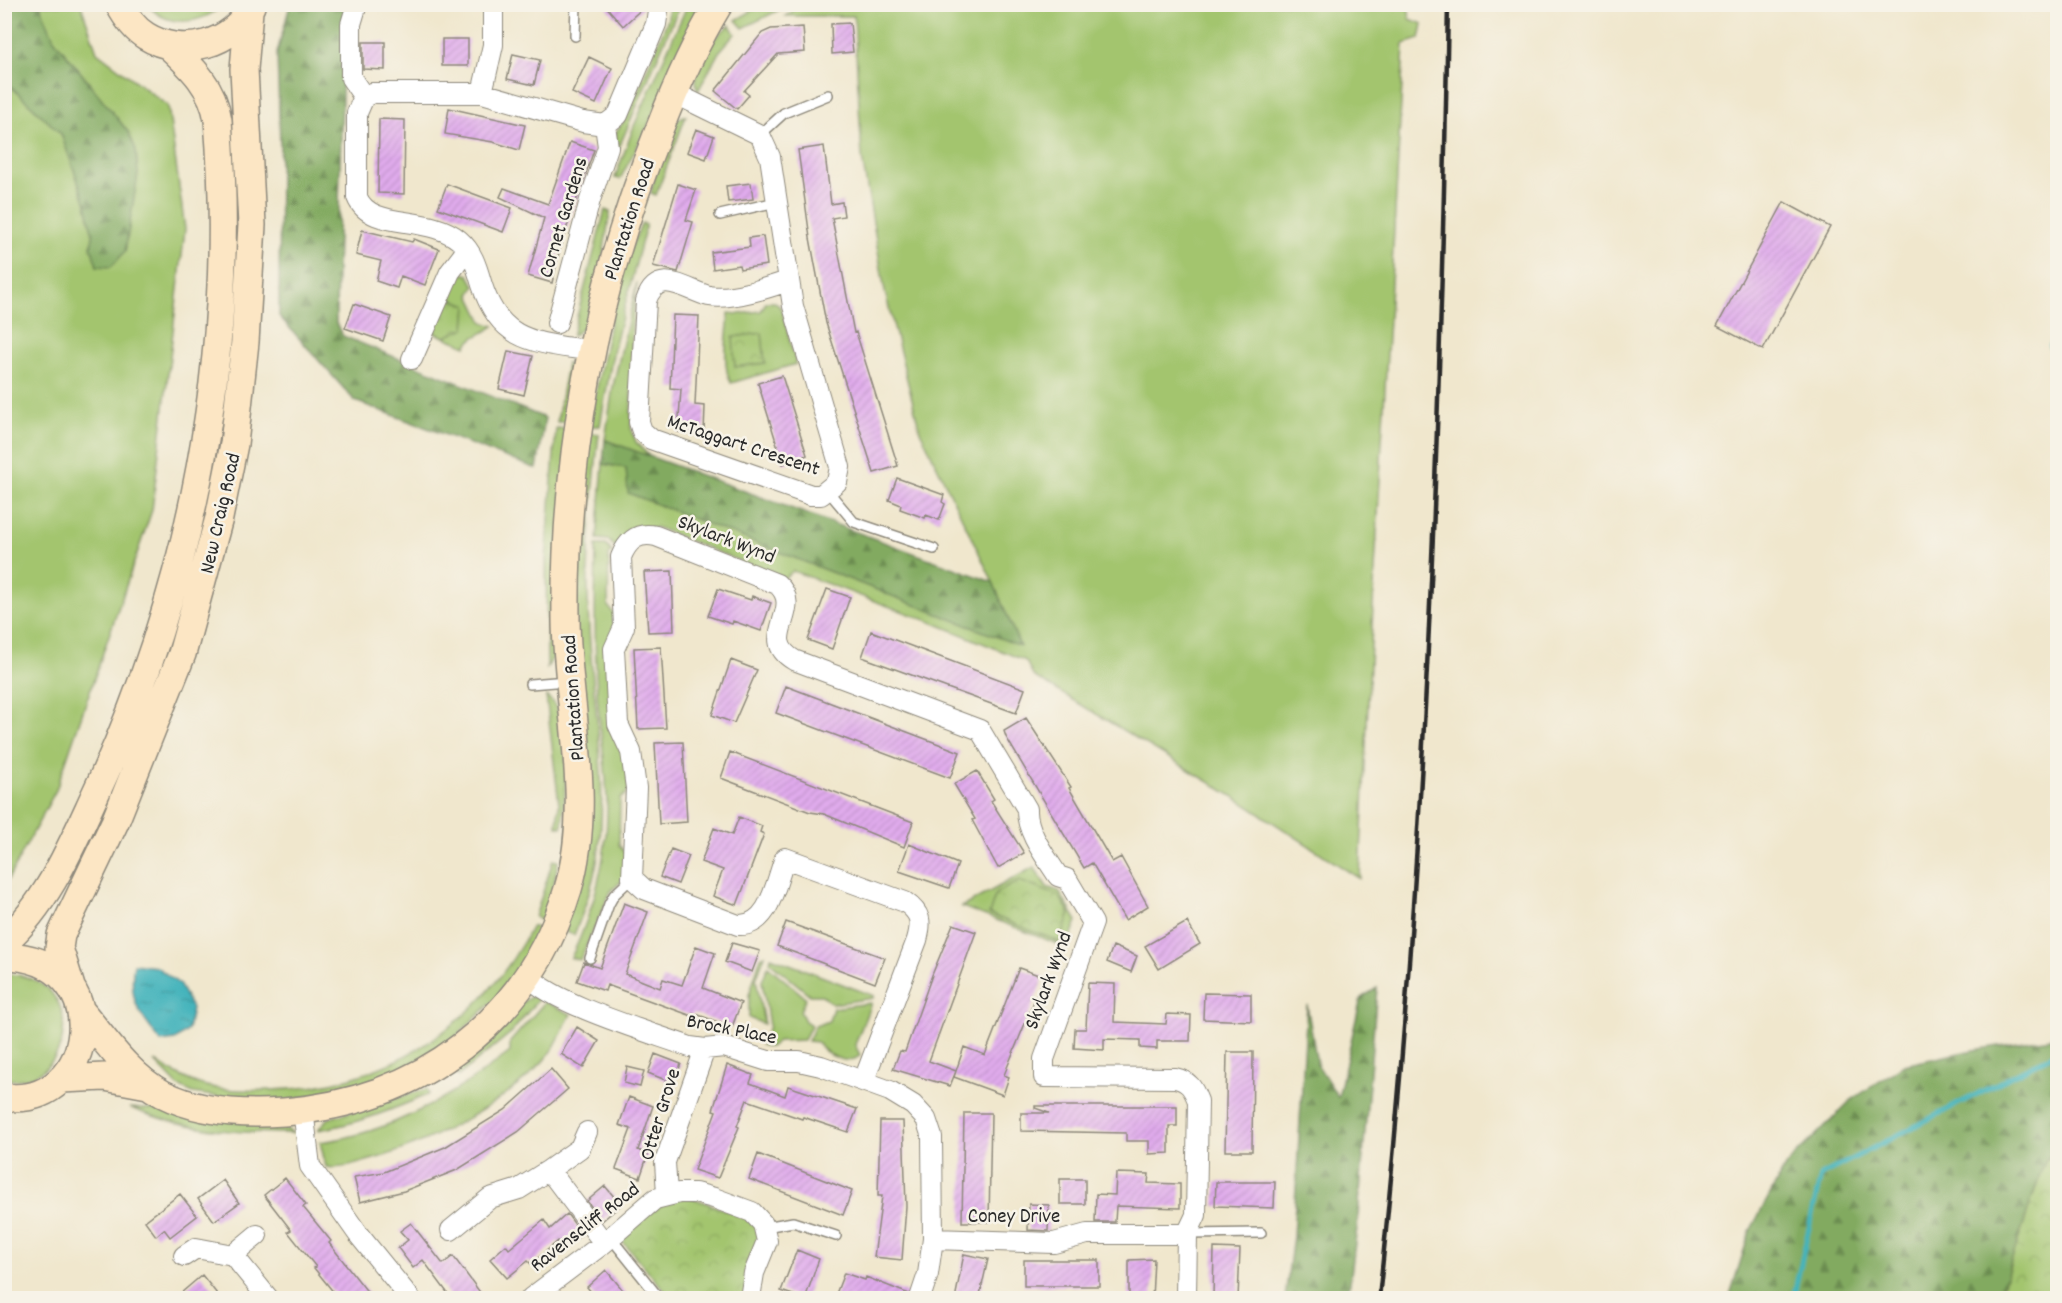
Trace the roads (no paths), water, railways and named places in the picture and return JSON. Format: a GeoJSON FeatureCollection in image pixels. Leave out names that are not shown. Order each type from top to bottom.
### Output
{"type":"FeatureCollection","features":[{"type":"Feature","properties":{"kind":"street"},"geometry":{"type":"LineString","coordinates":[[119,4],[129,21],[146,36],[168,45],[191,47],[214,42],[234,29],[250,8]]}},
{"type":"Feature","properties":{"kind":"street"},"geometry":{"type":"LineString","coordinates":[[357,4],[351,24],[351,78],[364,97]]}},
{"type":"Feature","properties":{"kind":"street"},"geometry":{"type":"LineString","coordinates":[[482,93],[492,45],[493,4]]}},
{"type":"Feature","properties":{"kind":"street"},"geometry":{"type":"LineString","coordinates":[[364,97],[384,93],[482,93],[583,122],[605,125],[618,115],[656,24],[659,4]]}},
{"type":"Feature","properties":{"kind":"street","name":"Plantation Road"},"geometry":{"type":"LineString","coordinates":[[82,1012],[148,1085],[165,1095],[216,1110],[242,1113],[303,1110],[357,1101],[386,1091],[438,1063],[492,1019],[528,976],[553,930],[568,889],[578,844],[579,784],[569,681],[567,569],[571,491],[578,428],[591,351],[625,222],[688,58],[718,4]]}},
{"type":"Feature","properties":{"kind":"street","name":"New Craig Road"},"geometry":{"type":"LineString","coordinates":[[82,1012],[71,987],[59,948],[61,935],[115,822],[182,654],[212,547],[234,444],[245,342],[252,225],[243,69],[250,8]]}},
{"type":"Feature","properties":{"kind":"street","name":"New Craig Road"},"geometry":{"type":"LineString","coordinates":[[4,942],[35,909],[54,879],[114,755],[156,643],[179,566],[207,435],[219,321],[223,226],[216,106],[206,85],[168,45]]}},
{"type":"Feature","properties":{"kind":"street"},"geometry":{"type":"LineString","coordinates":[[674,93],[760,135]]}},
{"type":"Feature","properties":{"kind":"street"},"geometry":{"type":"LineString","coordinates":[[364,97],[357,114],[357,197],[361,208],[377,218],[412,221],[440,229],[458,240],[468,250],[477,265],[488,303],[497,318],[508,328],[530,340],[591,351]]}},
{"type":"Feature","properties":{"kind":"street","name":"Cornet Gardens"},"geometry":{"type":"LineString","coordinates":[[557,323],[590,200],[608,147],[605,125]]}},
{"type":"Feature","properties":{"kind":"street","name":"McTaggart Crescent"},"geometry":{"type":"LineString","coordinates":[[760,135],[770,157],[788,281],[840,467],[837,482],[821,495],[811,495],[651,440],[642,431],[639,422],[646,301],[649,291],[656,285],[679,283],[710,296],[742,293],[788,281]]}},
{"type":"Feature","properties":{"kind":"street"},"geometry":{"type":"LineString","coordinates":[[412,359],[450,272],[468,250]]}},
{"type":"Feature","properties":{"kind":"street","name":"Skylark Wynd"},"geometry":{"type":"LineString","coordinates":[[632,878],[636,788],[632,752],[618,724],[614,649],[624,627],[621,557],[624,548],[636,536],[646,534],[777,584],[786,594],[787,607],[778,633],[779,644],[785,655],[980,730],[1027,809],[1026,821],[1045,856],[1058,876],[1067,879],[1093,923],[1044,1059],[1044,1077],[1175,1078],[1190,1085],[1198,1101],[1196,1215],[1187,1234]]}},
{"type":"Feature","properties":{"kind":"street"},"geometry":{"type":"LineString","coordinates":[[632,878],[644,889],[746,925],[754,923],[765,913],[785,858],[905,902],[914,908],[920,916],[921,926],[917,940],[864,1080]]}},
{"type":"Feature","properties":{"kind":"street"},"geometry":{"type":"LineString","coordinates":[[4,956],[22,956],[41,962],[58,972],[71,987]]}},
{"type":"Feature","properties":{"kind":"street","name":"Brock Place"},"geometry":{"type":"LineString","coordinates":[[528,976],[548,991],[579,1006],[690,1047],[705,1049],[724,1047],[768,1061],[799,1061],[864,1080],[890,1091],[913,1105],[926,1119],[932,1137],[933,1239]]}},
{"type":"Feature","properties":{"kind":"street"},"geometry":{"type":"LineString","coordinates":[[7,1098],[29,1096],[46,1090],[71,1068],[80,1048],[84,1027],[82,1012]]}},
{"type":"Feature","properties":{"kind":"street","name":"Otter Grove"},"geometry":{"type":"LineString","coordinates":[[667,1194],[665,1170],[669,1148],[705,1049]]}},
{"type":"Feature","properties":{"kind":"street","name":"Plantation Road"},"geometry":{"type":"LineString","coordinates":[[61,1079],[105,1077],[148,1085]]}},
{"type":"Feature","properties":{"kind":"street"},"geometry":{"type":"LineString","coordinates":[[303,1110],[310,1166],[358,1234],[410,1299]]}},
{"type":"Feature","properties":{"kind":"street"},"geometry":{"type":"LineString","coordinates":[[451,1230],[490,1198],[519,1189],[580,1148],[587,1132]]}},
{"type":"Feature","properties":{"kind":"street"},"geometry":{"type":"LineString","coordinates":[[549,1170],[608,1241]]}},
{"type":"Feature","properties":{"kind":"street","name":"Ravenscliff Road"},"geometry":{"type":"LineString","coordinates":[[531,1299],[608,1241],[655,1199],[667,1194],[695,1193],[714,1198],[752,1212],[765,1227]]}},
{"type":"Feature","properties":{"kind":"street"},"geometry":{"type":"LineString","coordinates":[[750,1298],[754,1273],[766,1241],[765,1227]]}},
{"type":"Feature","properties":{"kind":"street","name":"Coney Drive"},"geometry":{"type":"LineString","coordinates":[[933,1239],[958,1239],[983,1243],[1054,1244],[1087,1234],[1187,1234]]}},
{"type":"Feature","properties":{"kind":"street"},"geometry":{"type":"LineString","coordinates":[[1186,1299],[1187,1234]]}},
{"type":"Feature","properties":{"kind":"street"},"geometry":{"type":"LineString","coordinates":[[233,1255],[257,1235]]}},
{"type":"Feature","properties":{"kind":"street"},"geometry":{"type":"LineString","coordinates":[[920,1299],[928,1274],[933,1239]]}},
{"type":"Feature","properties":{"kind":"street"},"geometry":{"type":"LineString","coordinates":[[184,1256],[196,1248],[233,1255],[268,1299]]}},
{"type":"Feature","properties":{"kind":"lane"},"geometry":{"type":"LineString","coordinates":[[574,36],[576,4]]}},
{"type":"Feature","properties":{"kind":"lane"},"geometry":{"type":"LineString","coordinates":[[760,135],[784,113],[828,95]]}},
{"type":"Feature","properties":{"kind":"lane"},"geometry":{"type":"LineString","coordinates":[[720,215],[776,202]]}},
{"type":"Feature","properties":{"kind":"lane"},"geometry":{"type":"LineString","coordinates":[[828,491],[854,522],[934,549]]}},
{"type":"Feature","properties":{"kind":"lane"},"geometry":{"type":"LineString","coordinates":[[531,684],[569,681]]}},
{"type":"Feature","properties":{"kind":"lane"},"geometry":{"type":"LineString","coordinates":[[590,958],[609,904],[614,895],[632,878]]}},
{"type":"Feature","properties":{"kind":"lane"},"geometry":{"type":"LineString","coordinates":[[765,1227],[794,1222],[836,1236]]}},
{"type":"Feature","properties":{"kind":"lane"},"geometry":{"type":"LineString","coordinates":[[1187,1234],[1261,1233]]}},
{"type":"Feature","properties":{"kind":"lane"},"geometry":{"type":"LineString","coordinates":[[608,1241],[656,1294]]}},
{"type":"Feature","properties":{"kind":"water"},"geometry":{"type":"Polygon","coordinates":[[[134,964],[157,967],[179,984],[192,1008],[188,1030],[175,1040],[161,1042],[141,1014],[134,997],[134,964]]]}},
{"type":"Feature","properties":{"kind":"waterway"},"geometry":{"type":"LineString","coordinates":[[2058,334],[2050,346],[2058,362]]}},
{"type":"Feature","properties":{"kind":"waterway"},"geometry":{"type":"LineString","coordinates":[[1793,1298],[1821,1175],[2058,1052]]}},
{"type":"Feature","properties":{"kind":"railway"},"geometry":{"type":"LineString","coordinates":[[1379,1298],[1408,976],[1428,652],[1435,491],[1448,4]]}}]}
